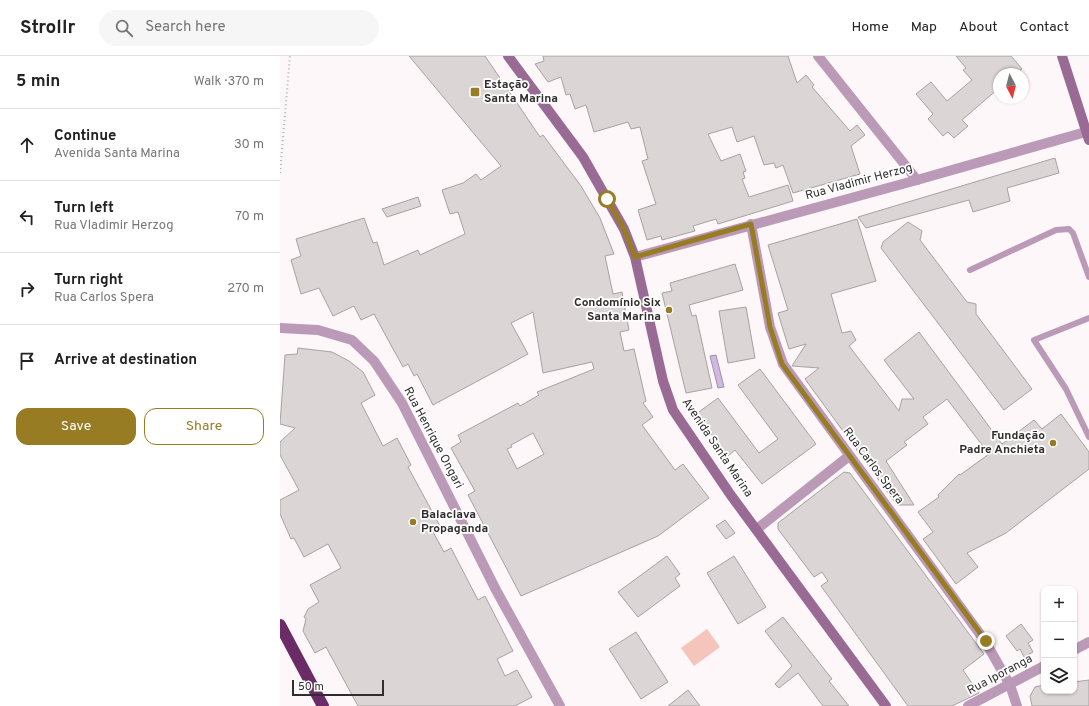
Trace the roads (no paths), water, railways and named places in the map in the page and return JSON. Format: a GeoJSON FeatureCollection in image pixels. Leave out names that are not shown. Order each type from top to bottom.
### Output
{"type":"FeatureCollection","features":[{"type":"Feature","properties":{"kind":"highway"},"geometry":{"type":"LineString","coordinates":[[280,625],[323,706]]}},
{"type":"Feature","properties":{"kind":"street","name":"Avenida Santa Marina"},"geometry":{"type":"LineString","coordinates":[[508,56],[583,157],[624,229],[635,257],[663,381],[673,410],[730,494],[886,706]]}},
{"type":"Feature","properties":{"kind":"street"},"geometry":{"type":"LineString","coordinates":[[818,56],[917,180]]}},
{"type":"Feature","properties":{"kind":"street"},"geometry":{"type":"LineString","coordinates":[[1062,56],[1088,134]]}},
{"type":"Feature","properties":{"kind":"street","name":"Rua Vladimir Herzog"},"geometry":{"type":"LineString","coordinates":[[635,257],[751,224],[1088,134]]}},
{"type":"Feature","properties":{"kind":"street","name":"Rua Carlos Spera"},"geometry":{"type":"LineString","coordinates":[[751,224],[770,327],[782,364],[986,641],[1010,684],[1017,706]]}},
{"type":"Feature","properties":{"kind":"street","name":"Rua Henrique Ongari"},"geometry":{"type":"LineString","coordinates":[[280,328],[318,330],[352,340],[374,360],[402,403],[496,590],[560,706]]}},
{"type":"Feature","properties":{"kind":"street"},"geometry":{"type":"LineString","coordinates":[[757,529],[849,456]]}},
{"type":"Feature","properties":{"kind":"street"},"geometry":{"type":"LineString","coordinates":[[1077,648],[1089,642]]}},
{"type":"Feature","properties":{"kind":"street","name":"Rua Iporanga"},"geometry":{"type":"LineString","coordinates":[[968,706],[1041,668]]}},
{"type":"Feature","properties":{"kind":"lane"},"geometry":{"type":"LineString","coordinates":[[970,270],[1056,230],[1069,229],[1073,233],[1089,277]]}},
{"type":"Feature","properties":{"kind":"lane"},"geometry":{"type":"LineString","coordinates":[[1089,318],[1034,340],[1066,389],[1089,437]]}},
{"type":"Feature","properties":{"kind":"place","name":"Estação Santa Marina"},"geometry":{"type":"Point","coordinates":[475,92]}},
{"type":"Feature","properties":{"kind":"place","name":"Condomínio Six Santa Marina"},"geometry":{"type":"Point","coordinates":[669,310]}},
{"type":"Feature","properties":{"kind":"place","name":"Fundação Padre Anchieta"},"geometry":{"type":"Point","coordinates":[1053,443]}},
{"type":"Feature","properties":{"kind":"place","name":"Balaclava Propaganda"},"geometry":{"type":"Point","coordinates":[413,522]}}]}
